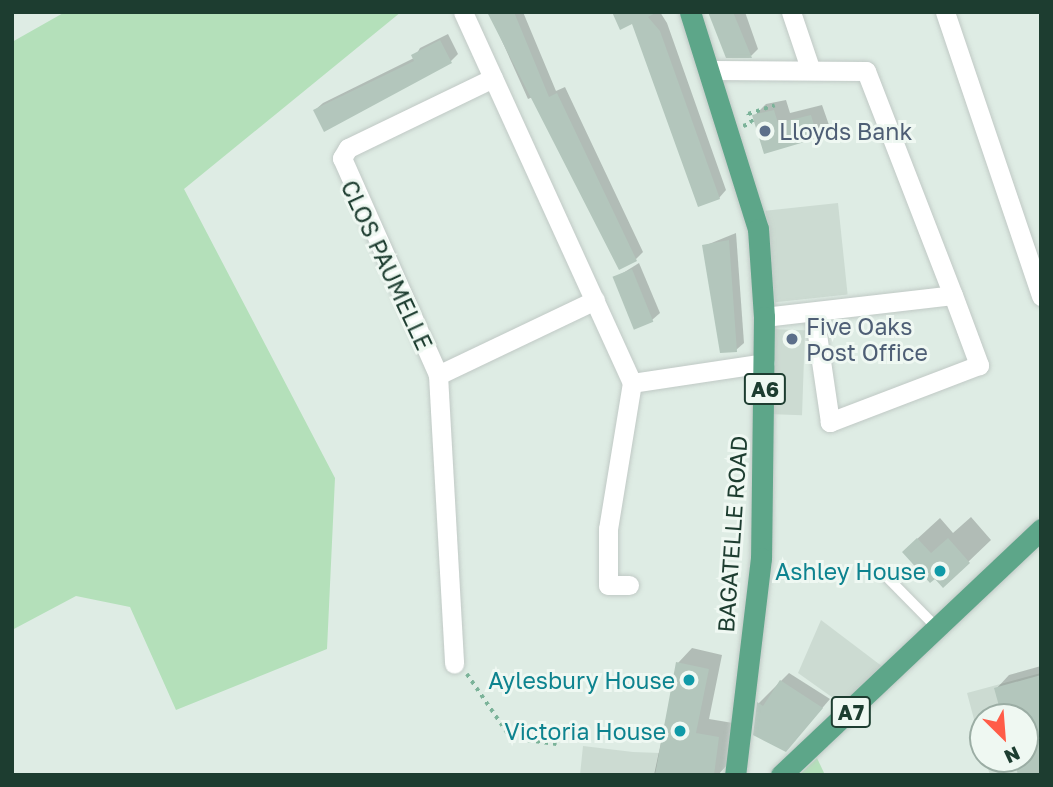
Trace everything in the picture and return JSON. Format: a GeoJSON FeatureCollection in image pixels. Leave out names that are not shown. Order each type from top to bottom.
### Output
{"type":"FeatureCollection","features":[{"type":"Feature","properties":{"kind":"main road","name":"BAGATELLE ROAD"},"geometry":{"type":"LineString","coordinates":[[690,12],[712,70],[758,229],[764,317],[761,558],[738,772]]}},
{"type":"Feature","properties":{"kind":"main road","name":"A7"},"geometry":{"type":"LineString","coordinates":[[781,775],[1041,529]]}},
{"type":"Feature","properties":{"kind":"street"},"geometry":{"type":"LineString","coordinates":[[463,12],[632,383],[608,529],[608,585],[628,585]]}},
{"type":"Feature","properties":{"kind":"street"},"geometry":{"type":"LineString","coordinates":[[791,12],[810,68]]}},
{"type":"Feature","properties":{"kind":"street"},"geometry":{"type":"LineString","coordinates":[[945,12],[1032,244],[1041,296]]}},
{"type":"Feature","properties":{"kind":"street"},"geometry":{"type":"LineString","coordinates":[[712,70],[810,68],[866,71],[979,365],[830,422],[814,313]]}},
{"type":"Feature","properties":{"kind":"street","name":"CLOS PAUMELLE"},"geometry":{"type":"LineString","coordinates":[[454,664],[438,376],[342,158],[348,148],[493,78]]}},
{"type":"Feature","properties":{"kind":"street"},"geometry":{"type":"LineString","coordinates":[[764,317],[953,295]]}},
{"type":"Feature","properties":{"kind":"street","name":"CLOS PAUMELLE"},"geometry":{"type":"LineString","coordinates":[[438,376],[595,300]]}},
{"type":"Feature","properties":{"kind":"street"},"geometry":{"type":"LineString","coordinates":[[632,383],[764,363]]}},
{"type":"Feature","properties":{"kind":"lane"},"geometry":{"type":"LineString","coordinates":[[884,574],[937,628]]}},
{"type":"Feature","properties":{"kind":"path"},"geometry":{"type":"LineString","coordinates":[[730,132],[752,123],[748,114],[775,105]]}},
{"type":"Feature","properties":{"kind":"path"},"geometry":{"type":"LineString","coordinates":[[454,664],[477,683],[511,738],[557,744]]}},
{"type":"Feature","properties":{"kind":"shaded area"},"geometry":{"type":"Polygon","coordinates":[[[838,203],[848,294],[775,302],[765,211],[838,203]]]}},
{"type":"Feature","properties":{"kind":"shaded area"},"geometry":{"type":"Polygon","coordinates":[[[771,329],[805,330],[802,415],[768,414],[771,329]]]}},
{"type":"Feature","properties":{"kind":"shaded area"},"geometry":{"type":"Polygon","coordinates":[[[821,620],[883,667],[843,705],[798,673],[821,620]]]}},
{"type":"Feature","properties":{"kind":"shaded area"},"geometry":{"type":"Polygon","coordinates":[[[1041,673],[1041,775],[989,773],[1039,773],[1039,703],[970,703],[967,693],[1041,673]]]}},
{"type":"Feature","properties":{"kind":"shaded area"},"geometry":{"type":"Polygon","coordinates":[[[583,746],[660,753],[655,775],[580,775],[583,746]]]}},
{"type":"Feature","properties":{"kind":"green space"},"geometry":{"type":"Polygon","coordinates":[[[65,12],[401,12],[184,189],[335,478],[327,649],[176,710],[130,607],[76,596],[12,630],[12,42],[65,12]]]}},
{"type":"Feature","properties":{"kind":"green space"},"geometry":{"type":"Polygon","coordinates":[[[817,758],[825,775],[799,775],[817,758]]]}},
{"type":"Feature","properties":{"kind":"building"},"geometry":{"type":"Polygon","coordinates":[[[487,12],[514,12],[549,97],[557,93],[637,261],[619,270],[487,12]]]}},
{"type":"Feature","properties":{"kind":"building"},"geometry":{"type":"Polygon","coordinates":[[[612,12],[657,12],[648,17],[660,31],[720,199],[698,207],[632,24],[620,30],[612,12]]]}},
{"type":"Feature","properties":{"kind":"building"},"geometry":{"type":"Polygon","coordinates":[[[708,12],[733,12],[752,58],[726,58],[708,12]]]}},
{"type":"Feature","properties":{"kind":"building"},"geometry":{"type":"Polygon","coordinates":[[[440,40],[452,63],[324,132],[313,110],[414,61],[411,55],[440,40]]]}},
{"type":"Feature","properties":{"kind":"building"},"geometry":{"type":"Polygon","coordinates":[[[774,110],[778,123],[811,115],[818,138],[764,154],[752,115],[774,110]]]}},
{"type":"Feature","properties":{"kind":"building"},"geometry":{"type":"Polygon","coordinates":[[[729,240],[737,352],[720,353],[702,245],[729,240]]]}},
{"type":"Feature","properties":{"kind":"building"},"geometry":{"type":"Polygon","coordinates":[[[632,269],[653,322],[634,330],[613,277],[632,269]]]}},
{"type":"Feature","properties":{"kind":"building","name":"Ashley House"},"geometry":{"type":"Polygon","coordinates":[[[917,538],[931,553],[948,538],[970,563],[943,588],[935,579],[930,583],[902,552],[917,538]]]}},
{"type":"Feature","properties":{"kind":"building"},"geometry":{"type":"Polygon","coordinates":[[[676,662],[709,669],[696,733],[719,737],[714,775],[655,775],[676,662]]]}},
{"type":"Feature","properties":{"kind":"building"},"geometry":{"type":"Polygon","coordinates":[[[1041,675],[1041,775],[1018,773],[1039,773],[1039,703],[998,703],[994,688],[1041,675]]]}},
{"type":"Feature","properties":{"kind":"building"},"geometry":{"type":"Polygon","coordinates":[[[780,680],[823,708],[786,752],[753,735],[757,702],[763,706],[780,680]]]}},
{"type":"Feature","properties":{"kind":"place","name":"Lloyds Bank"},"geometry":{"type":"Point","coordinates":[765,131]}},
{"type":"Feature","properties":{"kind":"place","name":"Five Oaks Post Office"},"geometry":{"type":"Point","coordinates":[792,339]}},
{"type":"Feature","properties":{"kind":"place","name":"Ashley House"},"geometry":{"type":"Point","coordinates":[940,571]}},
{"type":"Feature","properties":{"kind":"place","name":"Aylesbury House"},"geometry":{"type":"Point","coordinates":[689,680]}},
{"type":"Feature","properties":{"kind":"place","name":"Victoria House"},"geometry":{"type":"Point","coordinates":[680,731]}}]}
